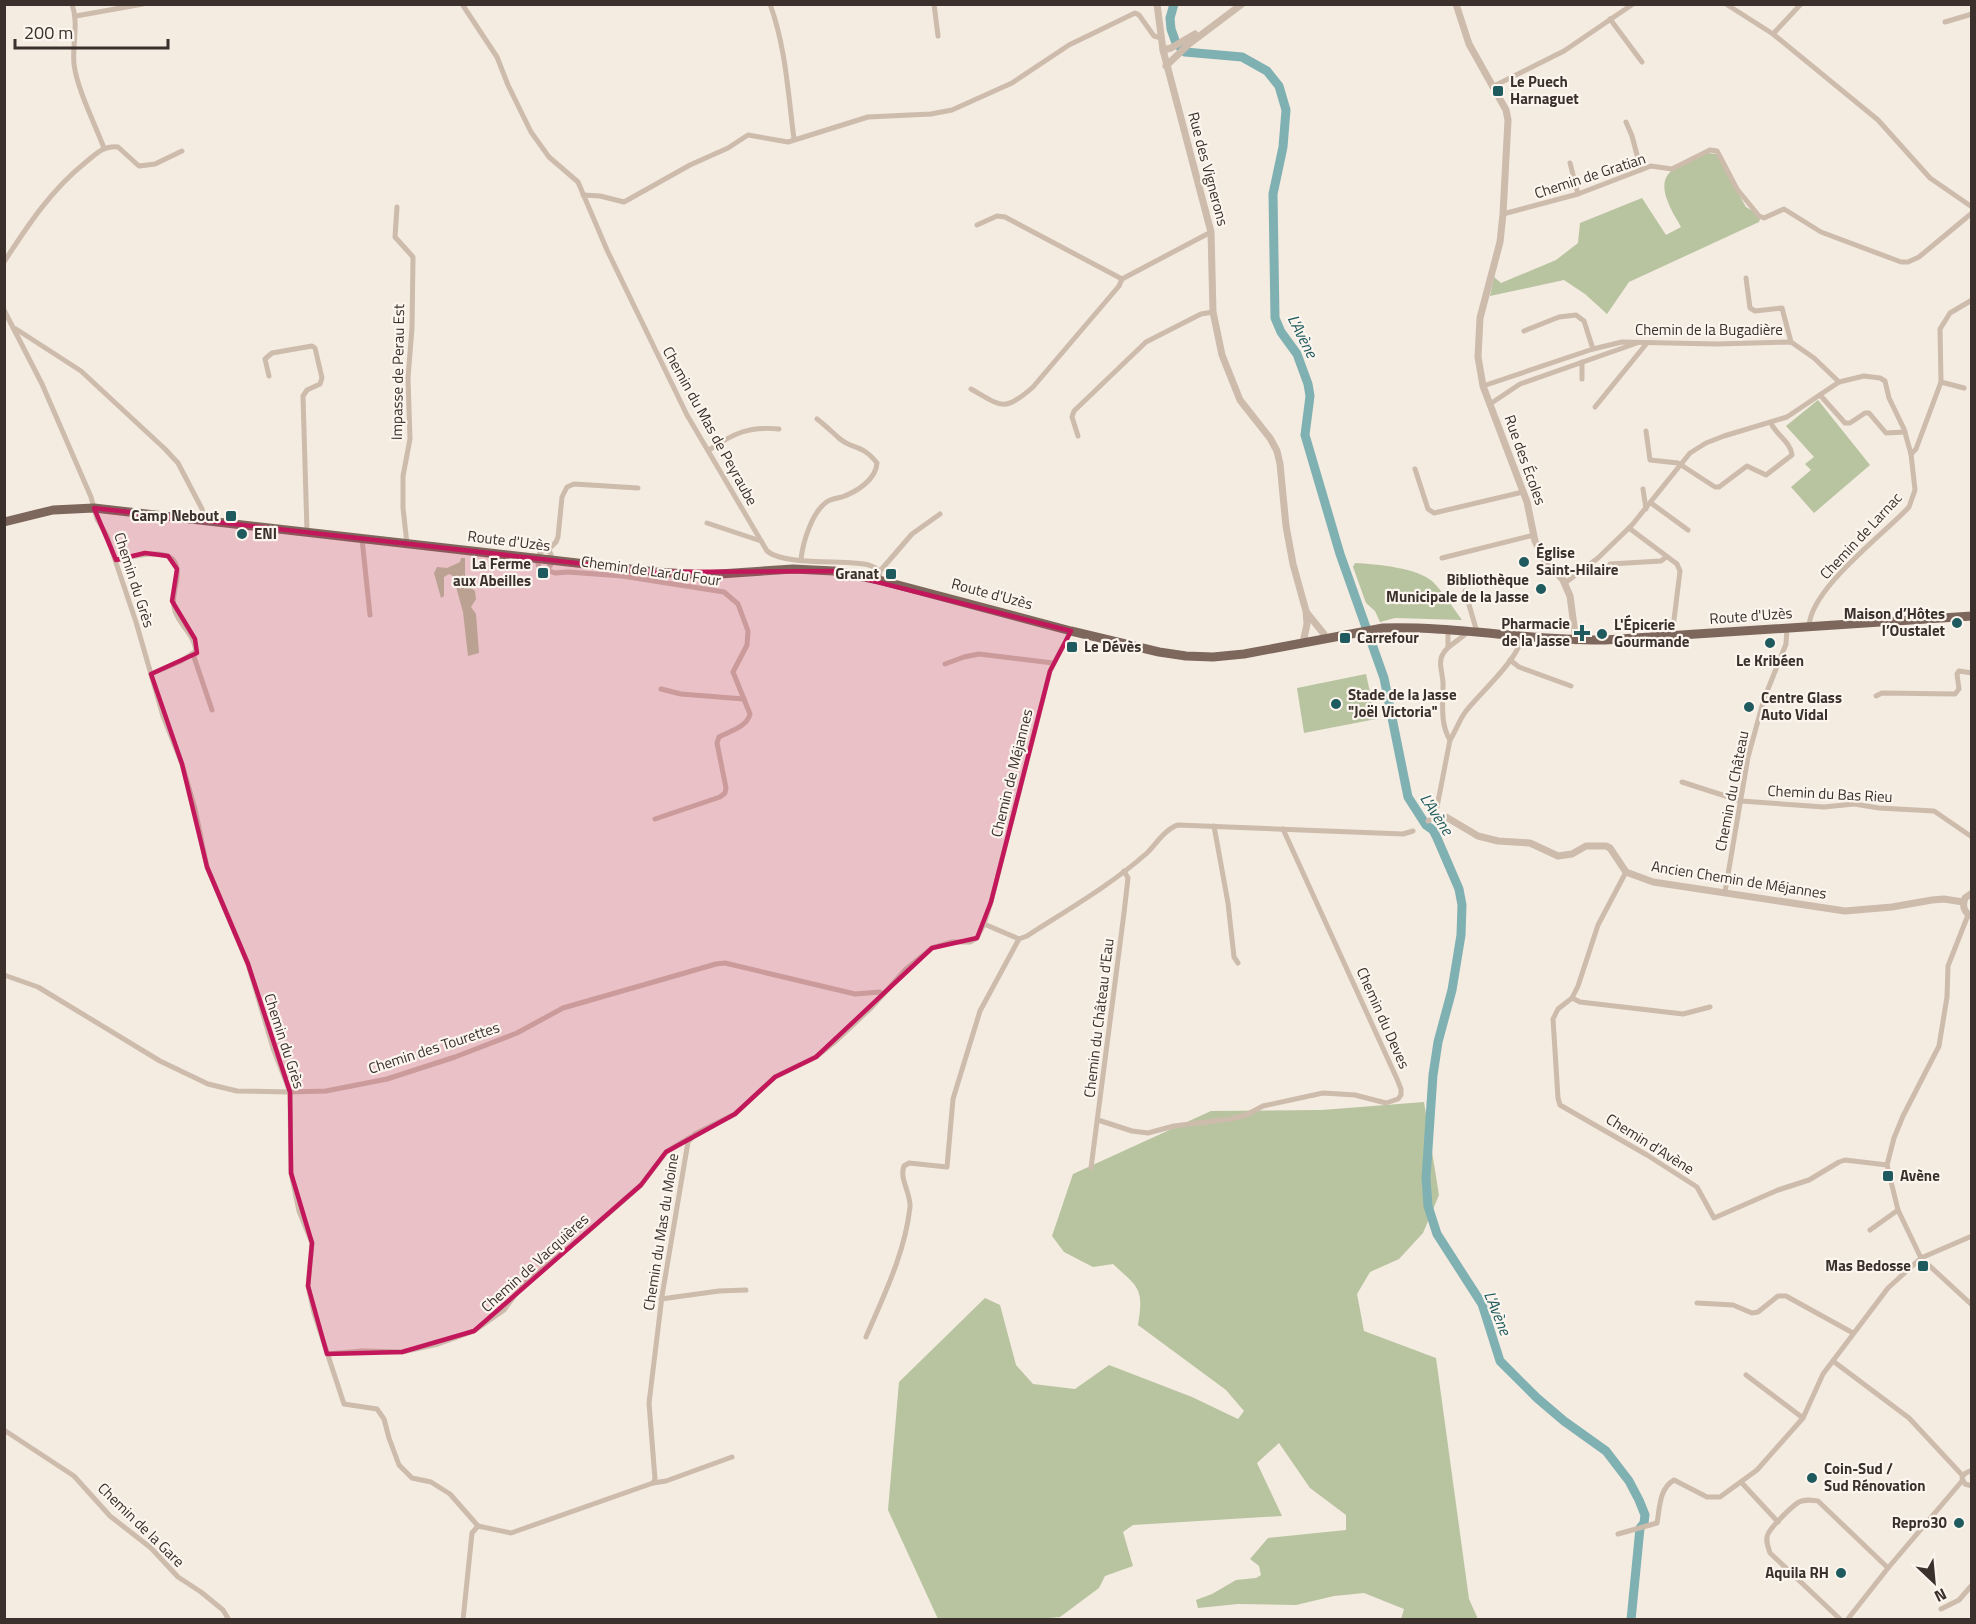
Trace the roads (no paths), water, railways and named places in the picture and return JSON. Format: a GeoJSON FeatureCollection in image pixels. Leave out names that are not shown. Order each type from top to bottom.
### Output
{"type":"FeatureCollection","features":[{"type":"Feature","properties":{"kind":"main road","name":"Route d'Uzès"},"geometry":{"type":"LineString","coordinates":[[4,522],[52,510],[94,508],[656,572],[705,575],[814,569],[880,575],[1071,631],[1159,652],[1186,656],[1225,656],[1383,628],[1448,628],[1576,641],[1971,616]]}},
{"type":"Feature","properties":{"kind":"street"},"geometry":{"type":"LineString","coordinates":[[72,4],[76,16],[73,40],[75,67],[104,148]]}},
{"type":"Feature","properties":{"kind":"street"},"geometry":{"type":"LineString","coordinates":[[76,16],[143,4]]}},
{"type":"Feature","properties":{"kind":"street","name":"Chemin du Mas de Peyraube"},"geometry":{"type":"LineString","coordinates":[[462,4],[497,57],[531,132],[549,157],[578,182],[649,340],[687,415],[767,551],[772,556],[784,559],[874,566],[880,575]]}},
{"type":"Feature","properties":{"kind":"street"},"geometry":{"type":"LineString","coordinates":[[770,4],[779,31],[791,101],[794,139]]}},
{"type":"Feature","properties":{"kind":"street"},"geometry":{"type":"LineString","coordinates":[[934,4],[938,36]]}},
{"type":"Feature","properties":{"kind":"street","name":"Rue des Vignerons"},"geometry":{"type":"LineString","coordinates":[[1157,4],[1163,50],[1211,232],[1213,312],[1222,355],[1233,387],[1245,408],[1270,438],[1277,451],[1293,564],[1306,611],[1307,624],[1303,643]]}},
{"type":"Feature","properties":{"kind":"street"},"geometry":{"type":"LineString","coordinates":[[1163,50],[1187,42],[1242,4]]}},
{"type":"Feature","properties":{"kind":"street","name":"Rue des Écoles"},"geometry":{"type":"LineString","coordinates":[[1456,4],[1469,44],[1506,110],[1508,120],[1500,242],[1480,318],[1478,357],[1490,404],[1530,510],[1540,554],[1565,583],[1570,596],[1576,641]]}},
{"type":"Feature","properties":{"kind":"street"},"geometry":{"type":"LineString","coordinates":[[1492,87],[1564,51],[1633,4]]}},
{"type":"Feature","properties":{"kind":"street"},"geometry":{"type":"LineString","coordinates":[[1726,4],[1773,34],[1878,120],[1934,182],[1971,207]]}},
{"type":"Feature","properties":{"kind":"street"},"geometry":{"type":"LineString","coordinates":[[1773,34],[1802,4]]}},
{"type":"Feature","properties":{"kind":"street"},"geometry":{"type":"LineString","coordinates":[[583,195],[600,196],[624,202],[690,165],[728,148],[748,135],[788,142],[868,117],[931,114],[952,110],[1012,83],[1069,45],[1135,13],[1154,36],[1161,38]]}},
{"type":"Feature","properties":{"kind":"street"},"geometry":{"type":"LineString","coordinates":[[1945,22],[1971,15]]}},
{"type":"Feature","properties":{"kind":"street"},"geometry":{"type":"LineString","coordinates":[[1610,19],[1642,62]]}},
{"type":"Feature","properties":{"kind":"street"},"geometry":{"type":"LineString","coordinates":[[1167,66],[1187,42]]}},
{"type":"Feature","properties":{"kind":"street"},"geometry":{"type":"LineString","coordinates":[[1626,122],[1641,170]]}},
{"type":"Feature","properties":{"kind":"street"},"geometry":{"type":"LineString","coordinates":[[4,262],[47,198],[67,177],[104,148],[118,147],[140,166],[155,164],[182,151]]}},
{"type":"Feature","properties":{"kind":"street","name":"Chemin de Gratian"},"geometry":{"type":"LineString","coordinates":[[1503,214],[1578,194],[1651,166],[1672,169],[1710,150],[1717,151],[1737,189],[1759,216],[1764,218],[1784,209],[1821,232],[1901,262],[1908,262],[1919,257],[1971,213]]}},
{"type":"Feature","properties":{"kind":"street"},"geometry":{"type":"LineString","coordinates":[[1570,164],[1578,194]]}},
{"type":"Feature","properties":{"kind":"street","name":"Impasse de Perau Est"},"geometry":{"type":"LineString","coordinates":[[397,207],[395,237],[413,257],[412,328],[408,378],[410,440],[403,476],[403,508],[407,544]]}},
{"type":"Feature","properties":{"kind":"street"},"geometry":{"type":"LineString","coordinates":[[977,225],[997,216],[1005,217],[1122,279]]}},
{"type":"Feature","properties":{"kind":"street"},"geometry":{"type":"LineString","coordinates":[[970,389],[996,403],[1008,405],[1023,396],[1119,286],[1122,279],[1211,232]]}},
{"type":"Feature","properties":{"kind":"street"},"geometry":{"type":"LineString","coordinates":[[1746,278],[1750,308],[1755,311],[1782,308],[1791,342]]}},
{"type":"Feature","properties":{"kind":"street"},"geometry":{"type":"LineString","coordinates":[[1565,583],[1598,558],[1629,528],[1690,453],[1724,436],[1771,423],[1794,413],[1839,382],[1864,376],[1885,381],[1889,398],[1899,416],[1911,454],[1916,449],[1941,382],[1940,329],[1950,313],[1971,300]]}},
{"type":"Feature","properties":{"kind":"street","name":"Chemin du Grès"},"geometry":{"type":"LineString","coordinates":[[4,310],[16,329],[42,384],[116,560],[164,717],[182,764],[195,808],[207,867],[248,964],[273,1048],[290,1092],[291,1173],[299,1211],[312,1243],[308,1286],[344,1404],[377,1409],[384,1419],[399,1465],[412,1478],[431,1482],[450,1494],[478,1526]]}},
{"type":"Feature","properties":{"kind":"street"},"geometry":{"type":"LineString","coordinates":[[1078,436],[1072,417],[1074,411],[1138,348],[1154,337],[1201,314],[1213,312]]}},
{"type":"Feature","properties":{"kind":"street"},"geometry":{"type":"LineString","coordinates":[[1524,331],[1559,317],[1576,315],[1584,321],[1593,350]]}},
{"type":"Feature","properties":{"kind":"street"},"geometry":{"type":"LineString","coordinates":[[16,329],[81,370],[165,449],[178,463],[205,519]]}},
{"type":"Feature","properties":{"kind":"street","name":"Chemin de la Bugadière"},"geometry":{"type":"LineString","coordinates":[[1484,386],[1623,342],[1791,342],[1814,358],[1839,382]]}},
{"type":"Feature","properties":{"kind":"street"},"geometry":{"type":"LineString","coordinates":[[1490,404],[1520,384],[1639,342]]}},
{"type":"Feature","properties":{"kind":"street"},"geometry":{"type":"LineString","coordinates":[[1595,407],[1647,343]]}},
{"type":"Feature","properties":{"kind":"street"},"geometry":{"type":"LineString","coordinates":[[269,376],[264,359],[266,356],[312,346],[315,348],[321,378],[320,384],[306,390],[303,396],[307,532]]}},
{"type":"Feature","properties":{"kind":"street"},"geometry":{"type":"LineString","coordinates":[[1582,362],[1582,379]]}},
{"type":"Feature","properties":{"kind":"street"},"geometry":{"type":"LineString","coordinates":[[1941,382],[1964,387]]}},
{"type":"Feature","properties":{"kind":"street"},"geometry":{"type":"LineString","coordinates":[[1820,395],[1845,423],[1850,423],[1865,413],[1869,413],[1886,433],[1905,432]]}},
{"type":"Feature","properties":{"kind":"street"},"geometry":{"type":"LineString","coordinates":[[801,560],[803,543],[820,510],[828,501],[851,493],[866,483],[877,468],[877,463],[864,449],[841,440],[817,419]]}},
{"type":"Feature","properties":{"kind":"street"},"geometry":{"type":"LineString","coordinates":[[1646,431],[1650,460],[1680,465],[1715,487],[1723,486],[1747,466],[1762,475],[1769,474],[1792,455],[1790,446],[1774,431],[1771,423]]}},
{"type":"Feature","properties":{"kind":"street"},"geometry":{"type":"LineString","coordinates":[[709,450],[744,431],[760,427],[779,429]]}},
{"type":"Feature","properties":{"kind":"street","name":"Chemin de Larnac"},"geometry":{"type":"LineString","coordinates":[[1809,627],[1810,614],[1839,574],[1909,507],[1915,490],[1911,454]]}},
{"type":"Feature","properties":{"kind":"street"},"geometry":{"type":"LineString","coordinates":[[1415,469],[1428,508],[1434,513],[1523,492]]}},
{"type":"Feature","properties":{"kind":"street"},"geometry":{"type":"LineString","coordinates":[[548,550],[552,554],[553,561],[547,570],[540,568],[537,559],[540,553],[548,550],[556,542],[562,497],[567,487],[574,484],[638,488]]}},
{"type":"Feature","properties":{"kind":"street"},"geometry":{"type":"LineString","coordinates":[[1643,489],[1646,509]]}},
{"type":"Feature","properties":{"kind":"street"},"geometry":{"type":"LineString","coordinates":[[1651,503],[1688,530]]}},
{"type":"Feature","properties":{"kind":"street"},"geometry":{"type":"LineString","coordinates":[[880,575],[912,534],[940,514]]}},
{"type":"Feature","properties":{"kind":"street"},"geometry":{"type":"LineString","coordinates":[[707,523],[761,541]]}},
{"type":"Feature","properties":{"kind":"street"},"geometry":{"type":"LineString","coordinates":[[1629,528],[1677,564],[1680,571],[1672,636]]}},
{"type":"Feature","properties":{"kind":"street"},"geometry":{"type":"LineString","coordinates":[[1442,558],[1534,535]]}},
{"type":"Feature","properties":{"kind":"street"},"geometry":{"type":"LineString","coordinates":[[362,538],[370,615]]}},
{"type":"Feature","properties":{"kind":"street"},"geometry":{"type":"LineString","coordinates":[[116,560],[145,554],[168,556],[175,561],[177,569],[172,602],[182,624],[195,639],[196,651],[181,661],[151,674]]}},
{"type":"Feature","properties":{"kind":"street"},"geometry":{"type":"LineString","coordinates":[[1610,564],[1661,561],[1666,557]]}},
{"type":"Feature","properties":{"kind":"street","name":"Chemin de Lar du Four"},"geometry":{"type":"LineString","coordinates":[[547,570],[555,573],[622,576],[714,590],[732,597],[741,610],[748,631],[747,645],[733,672],[750,714],[745,723],[719,737],[717,743],[725,793],[720,797],[655,819]]}},
{"type":"Feature","properties":{"kind":"street"},"geometry":{"type":"LineString","coordinates":[[1450,740],[1446,734],[1441,704],[1444,685],[1440,659],[1448,647],[1472,631],[1465,591]]}},
{"type":"Feature","properties":{"kind":"street","name":"Rue des Vignerons"},"geometry":{"type":"LineString","coordinates":[[1306,611],[1325,638]]}},
{"type":"Feature","properties":{"kind":"street"},"geometry":{"type":"LineString","coordinates":[[1448,628],[1448,647]]}},
{"type":"Feature","properties":{"kind":"street","name":"Chemin du Château"},"geometry":{"type":"LineString","coordinates":[[1725,892],[1753,738],[1764,699],[1786,644],[1787,628]]}},
{"type":"Feature","properties":{"kind":"street","name":"Chemin de Méjannes"},"geometry":{"type":"LineString","coordinates":[[984,924],[1053,663],[1071,631]]}},
{"type":"Feature","properties":{"kind":"street"},"geometry":{"type":"LineString","coordinates":[[1522,636],[1521,644],[1510,660],[1464,713],[1450,740],[1432,819],[1446,817],[1478,836],[1498,841],[1530,843],[1558,856],[1572,854],[1586,846],[1606,846],[1610,848],[1626,872]]}},
{"type":"Feature","properties":{"kind":"street"},"geometry":{"type":"LineString","coordinates":[[193,654],[212,710]]}},
{"type":"Feature","properties":{"kind":"street"},"geometry":{"type":"LineString","coordinates":[[945,664],[979,654],[1053,663]]}},
{"type":"Feature","properties":{"kind":"street"},"geometry":{"type":"LineString","coordinates":[[1510,660],[1519,667],[1571,686]]}},
{"type":"Feature","properties":{"kind":"street"},"geometry":{"type":"LineString","coordinates":[[1876,696],[1882,693],[1955,694],[1959,689],[1957,674],[1959,671],[1971,674]]}},
{"type":"Feature","properties":{"kind":"street"},"geometry":{"type":"LineString","coordinates":[[661,689],[681,694],[744,699]]}},
{"type":"Feature","properties":{"kind":"street","name":"Chemin du Bas Rieu"},"geometry":{"type":"LineString","coordinates":[[1682,782],[1741,801],[1824,807],[1854,804],[1879,808],[1934,811],[1971,837]]}},
{"type":"Feature","properties":{"kind":"street"},"geometry":{"type":"LineString","coordinates":[[866,1337],[897,1264],[910,1205],[902,1172],[904,1166],[909,1163],[947,1167],[953,1099],[976,1021],[1019,939],[1027,936],[1124,871],[1173,826],[1403,834],[1413,831]]}},
{"type":"Feature","properties":{"kind":"street"},"geometry":{"type":"LineString","coordinates":[[1214,826],[1228,903],[1234,957],[1238,963]]}},
{"type":"Feature","properties":{"kind":"street","name":"Chemin du Deves"},"geometry":{"type":"LineString","coordinates":[[1098,1120],[1132,1131],[1148,1133],[1174,1126],[1231,1119],[1246,1115],[1263,1106],[1323,1093],[1355,1095],[1386,1103],[1395,1101],[1401,1095],[1397,1078],[1283,829]]}},
{"type":"Feature","properties":{"kind":"street","name":"Chemin du Château d'Eau"},"geometry":{"type":"LineString","coordinates":[[1091,1168],[1128,878],[1124,871]]}},
{"type":"Feature","properties":{"kind":"street","name":"Ancien Chemin de Méjannes"},"geometry":{"type":"LineString","coordinates":[[1626,872],[1653,882],[1845,911],[1938,900],[1963,902]]}},
{"type":"Feature","properties":{"kind":"street","name":"Chemin d'Avène"},"geometry":{"type":"LineString","coordinates":[[1626,872],[1598,925],[1572,998],[1558,1009],[1552,1019],[1560,1105],[1640,1151],[1697,1188],[1714,1218],[1778,1190],[1809,1180],[1845,1160],[1887,1165]]}},
{"type":"Feature","properties":{"kind":"street"},"geometry":{"type":"LineString","coordinates":[[1971,893],[1963,902],[1964,909],[1970,915],[1948,966],[1947,997],[1939,1046],[1903,1116],[1887,1165],[1898,1210],[1921,1258],[1971,1305]]}},
{"type":"Feature","properties":{"kind":"street"},"geometry":{"type":"LineString","coordinates":[[695,1134],[735,1114],[775,1077],[816,1057],[836,1041],[905,970],[932,948],[952,942],[970,942],[977,938],[984,924],[1019,939]]}},
{"type":"Feature","properties":{"kind":"street","name":"Chemin des Tourettes"},"geometry":{"type":"LineString","coordinates":[[4,975],[38,987],[160,1060],[208,1084],[237,1091],[326,1091],[387,1079],[455,1057],[517,1033],[563,1008],[716,964],[725,963],[855,994],[880,992],[883,994]]}},
{"type":"Feature","properties":{"kind":"street"},"geometry":{"type":"LineString","coordinates":[[1572,998],[1580,1002],[1683,1014],[1710,1007]]}},
{"type":"Feature","properties":{"kind":"street","name":"Chemin du Mas du Moine"},"geometry":{"type":"LineString","coordinates":[[653,1483],[655,1479],[649,1403],[662,1299],[683,1165],[688,1142],[695,1134]]}},
{"type":"Feature","properties":{"kind":"street","name":"Chemin de Vacquières"},"geometry":{"type":"LineString","coordinates":[[327,1354],[362,1351],[402,1352],[438,1344],[474,1331],[504,1310],[521,1287],[640,1185],[666,1152],[695,1134]]}},
{"type":"Feature","properties":{"kind":"street"},"geometry":{"type":"LineString","coordinates":[[1870,1230],[1898,1210]]}},
{"type":"Feature","properties":{"kind":"street"},"geometry":{"type":"LineString","coordinates":[[1618,1534],[1657,1523],[1661,1498],[1667,1484],[1674,1480],[1707,1497],[1720,1497],[1758,1470],[1803,1418],[1823,1374],[1888,1288],[1921,1258],[1971,1236]]}},
{"type":"Feature","properties":{"kind":"street"},"geometry":{"type":"LineString","coordinates":[[662,1299],[719,1291],[746,1290]]}},
{"type":"Feature","properties":{"kind":"street"},"geometry":{"type":"LineString","coordinates":[[1697,1303],[1733,1305],[1752,1313],[1758,1312],[1778,1296],[1786,1296],[1853,1334]]}},
{"type":"Feature","properties":{"kind":"street"},"geometry":{"type":"LineString","coordinates":[[1833,1361],[1909,1418],[1967,1484]]}},
{"type":"Feature","properties":{"kind":"street"},"geometry":{"type":"LineString","coordinates":[[1746,1375],[1803,1418]]}},
{"type":"Feature","properties":{"kind":"street","name":"Chemin de la Gare"},"geometry":{"type":"LineString","coordinates":[[4,1430],[74,1476],[110,1516],[151,1548],[178,1577],[223,1610],[229,1620]]}},
{"type":"Feature","properties":{"kind":"street"},"geometry":{"type":"LineString","coordinates":[[463,1620],[472,1533],[478,1526],[511,1533],[732,1457]]}},
{"type":"Feature","properties":{"kind":"street"},"geometry":{"type":"LineString","coordinates":[[1847,1620],[1947,1497],[1967,1484],[1971,1471]]}},
{"type":"Feature","properties":{"kind":"street"},"geometry":{"type":"LineString","coordinates":[[1741,1482],[1778,1522]]}},
{"type":"Feature","properties":{"kind":"street"},"geometry":{"type":"LineString","coordinates":[[1840,1620],[1770,1553],[1767,1543],[1768,1534],[1778,1522],[1797,1503],[1807,1499],[1818,1501],[1888,1568]]}},
{"type":"Feature","properties":{"kind":"street"},"geometry":{"type":"LineString","coordinates":[[1941,1609],[1959,1600],[1971,1585]]}},
{"type":"Feature","properties":{"kind":"waterway","name":"L'Avène"},"geometry":{"type":"LineString","coordinates":[[1174,4],[1170,18],[1171,29],[1176,43],[1185,52],[1242,57],[1267,71],[1279,86],[1286,110],[1283,147],[1273,194],[1275,318],[1281,332],[1297,354],[1308,384],[1310,396],[1305,435],[1340,554],[1384,678],[1408,797],[1426,825],[1433,830],[1459,889],[1462,905],[1461,935],[1452,990],[1438,1042],[1433,1075],[1426,1178],[1428,1206],[1437,1234],[1482,1304],[1500,1361],[1564,1421],[1606,1451],[1629,1481],[1639,1500],[1645,1515],[1644,1523],[1640,1528],[1631,1620]]}},
{"type":"Feature","properties":{"kind":"place","name":"Le Puech Harnaguet"},"geometry":{"type":"Point","coordinates":[1498,91]}},
{"type":"Feature","properties":{"kind":"place","name":"Camp Nebout"},"geometry":{"type":"Point","coordinates":[231,516]}},
{"type":"Feature","properties":{"kind":"place","name":"ENI"},"geometry":{"type":"Point","coordinates":[242,534]}},
{"type":"Feature","properties":{"kind":"place","name":"Église Saint-Hilaire"},"geometry":{"type":"Point","coordinates":[1524,562]}},
{"type":"Feature","properties":{"kind":"place","name":"La Ferme aux Abeilles"},"geometry":{"type":"Point","coordinates":[543,573]}},
{"type":"Feature","properties":{"kind":"place","name":"Granat"},"geometry":{"type":"Point","coordinates":[891,574]}},
{"type":"Feature","properties":{"kind":"place","name":"Bibliothèque Municipale de la Jasse"},"geometry":{"type":"Point","coordinates":[1541,589]}},
{"type":"Feature","properties":{"kind":"place","name":"Maison d’Hôtes l’Oustalet"},"geometry":{"type":"Point","coordinates":[1957,623]}},
{"type":"Feature","properties":{"kind":"place","name":"Pharmacie de la Jasse"},"geometry":{"type":"Point","coordinates":[1582,633]}},
{"type":"Feature","properties":{"kind":"place","name":"L'Épicerie Gourmande"},"geometry":{"type":"Point","coordinates":[1602,634]}},
{"type":"Feature","properties":{"kind":"place","name":"Carrefour"},"geometry":{"type":"Point","coordinates":[1345,638]}},
{"type":"Feature","properties":{"kind":"place","name":"Le Kribéen"},"geometry":{"type":"Point","coordinates":[1770,643]}},
{"type":"Feature","properties":{"kind":"place","name":"Le Dévès"},"geometry":{"type":"Point","coordinates":[1072,647]}},
{"type":"Feature","properties":{"kind":"place","name":"Stade de la Jasse \"Joël Victoria\""},"geometry":{"type":"Point","coordinates":[1336,704]}},
{"type":"Feature","properties":{"kind":"place","name":"Centre Glass Auto Vidal"},"geometry":{"type":"Point","coordinates":[1749,707]}},
{"type":"Feature","properties":{"kind":"place","name":"Avène"},"geometry":{"type":"Point","coordinates":[1888,1176]}},
{"type":"Feature","properties":{"kind":"place","name":"Mas Bedosse"},"geometry":{"type":"Point","coordinates":[1923,1266]}},
{"type":"Feature","properties":{"kind":"place","name":"Coin-Sud / Sud Rénovation"},"geometry":{"type":"Point","coordinates":[1812,1478]}},
{"type":"Feature","properties":{"kind":"place","name":"Repro30"},"geometry":{"type":"Point","coordinates":[1959,1523]}},
{"type":"Feature","properties":{"kind":"place","name":"Aquila RH"},"geometry":{"type":"Point","coordinates":[1841,1573]}}]}
